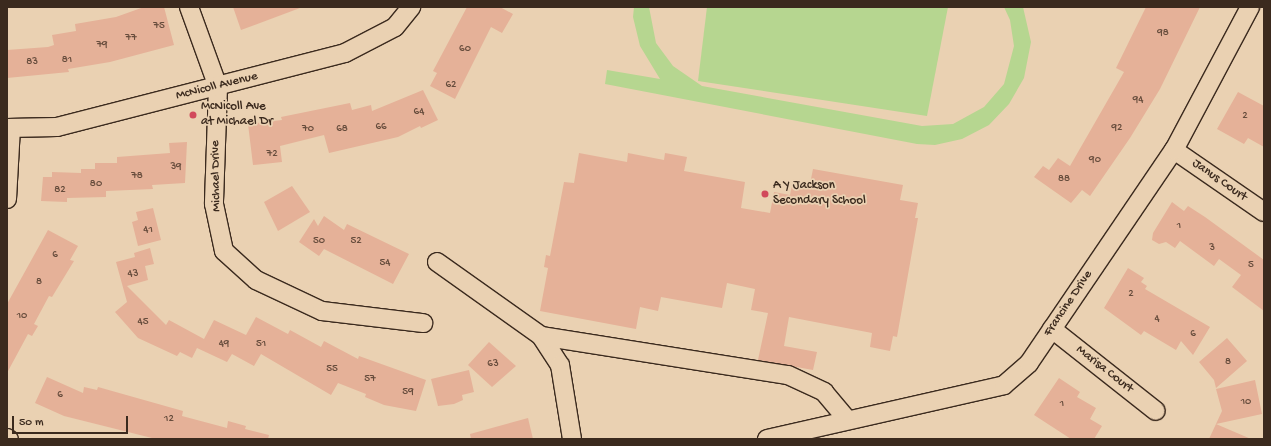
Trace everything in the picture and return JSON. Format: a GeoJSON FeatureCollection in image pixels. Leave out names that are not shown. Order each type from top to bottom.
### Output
{"type":"FeatureCollection","features":[{"type":"Feature","properties":{"kind":"street","name":"Michael Drive"},"geometry":{"type":"LineString","coordinates":[[189,7],[218,87],[214,204],[224,250],[256,280],[322,311],[423,323]]}},
{"type":"Feature","properties":{"kind":"street","name":"McNicoll Avenue"},"geometry":{"type":"LineString","coordinates":[[9,128],[56,127],[218,87],[345,53],[395,27],[411,7]]}},
{"type":"Feature","properties":{"kind":"street","name":"Francine Drive"},"geometry":{"type":"LineString","coordinates":[[767,439],[847,419],[1004,385],[1029,363],[1174,150],[1250,7]]}},
{"type":"Feature","properties":{"kind":"street"},"geometry":{"type":"LineString","coordinates":[[7,199],[9,128]]}},
{"type":"Feature","properties":{"kind":"street","name":"Janus Court"},"geometry":{"type":"LineString","coordinates":[[1174,150],[1264,212]]}},
{"type":"Feature","properties":{"kind":"street"},"geometry":{"type":"LineString","coordinates":[[437,262],[541,336],[560,365],[572,439]]}},
{"type":"Feature","properties":{"kind":"street","name":"Marisa Court"},"geometry":{"type":"LineString","coordinates":[[1052,329],[1156,412]]}},
{"type":"Feature","properties":{"kind":"street"},"geometry":{"type":"LineString","coordinates":[[541,336],[788,375],[824,392],[847,419]]}},
{"type":"Feature","properties":{"kind":"green space"},"geometry":{"type":"Polygon","coordinates":[[[634,7],[649,7],[656,43],[673,66],[702,86],[922,126],[953,124],[984,107],[1004,84],[1014,46],[1010,20],[1004,7],[1023,7],[1031,42],[1024,78],[1009,104],[989,125],[962,139],[935,145],[917,144],[605,84],[607,70],[660,79],[640,46],[633,17],[634,7]]]}},
{"type":"Feature","properties":{"kind":"green space"},"geometry":{"type":"Polygon","coordinates":[[[707,7],[948,7],[927,116],[698,81],[707,7]]]}},
{"type":"Feature","properties":{"kind":"building"},"geometry":{"type":"Polygon","coordinates":[[[144,7],[164,7],[174,45],[110,62],[68,69],[69,72],[7,78],[7,50],[48,47],[54,45],[52,35],[76,31],[75,24],[116,17],[144,7]]]}},
{"type":"Feature","properties":{"kind":"building"},"geometry":{"type":"Polygon","coordinates":[[[233,7],[299,7],[300,8],[241,30],[233,7]]]}},
{"type":"Feature","properties":{"kind":"building"},"geometry":{"type":"Polygon","coordinates":[[[467,7],[500,7],[513,14],[502,33],[491,27],[455,99],[430,86],[437,73],[433,71],[467,7]]]}},
{"type":"Feature","properties":{"kind":"building"},"geometry":{"type":"Polygon","coordinates":[[[1146,7],[1200,7],[1160,89],[1130,138],[1090,196],[1082,190],[1071,203],[1034,177],[1043,166],[1049,170],[1058,158],[1070,166],[1124,72],[1116,68],[1146,7]]]}},
{"type":"Feature","properties":{"kind":"building"},"geometry":{"type":"Polygon","coordinates":[[[423,90],[438,120],[421,128],[420,126],[398,137],[329,153],[324,135],[280,146],[282,162],[253,165],[248,124],[282,120],[281,117],[350,103],[352,110],[371,105],[372,111],[423,90]]]}},
{"type":"Feature","properties":{"kind":"building"},"geometry":{"type":"Polygon","coordinates":[[[1238,92],[1264,106],[1264,147],[1248,138],[1244,144],[1217,129],[1238,92]]]}},
{"type":"Feature","properties":{"kind":"building"},"geometry":{"type":"Polygon","coordinates":[[[187,142],[185,183],[152,185],[153,189],[106,191],[106,197],[67,198],[67,202],[41,201],[43,177],[52,177],[52,172],[81,173],[81,169],[95,169],[95,163],[117,163],[117,157],[170,153],[169,143],[187,142]]]}},
{"type":"Feature","properties":{"kind":"building"},"geometry":{"type":"Polygon","coordinates":[[[579,153],[627,162],[628,153],[664,160],[665,153],[687,157],[684,171],[745,182],[741,208],[770,213],[774,192],[790,195],[793,180],[810,184],[813,169],[903,185],[900,200],[918,203],[915,218],[918,218],[897,337],[893,336],[890,351],[870,347],[872,333],[789,317],[784,346],[817,352],[813,370],[758,360],[768,313],[751,310],[755,289],[727,283],[722,308],[661,297],[658,311],[640,307],[636,329],[540,311],[548,268],[544,267],[546,255],[550,256],[564,182],[574,183],[579,153]]]}},
{"type":"Feature","properties":{"kind":"building"},"geometry":{"type":"Polygon","coordinates":[[[292,186],[310,212],[278,231],[264,202],[292,186]]]}},
{"type":"Feature","properties":{"kind":"building"},"geometry":{"type":"Polygon","coordinates":[[[1172,202],[1184,211],[1188,206],[1264,260],[1264,311],[1232,287],[1241,275],[1219,259],[1214,266],[1180,241],[1175,248],[1166,242],[1159,244],[1152,240],[1153,233],[1172,202]]]}},
{"type":"Feature","properties":{"kind":"building"},"geometry":{"type":"Polygon","coordinates":[[[153,208],[161,240],[138,246],[132,222],[138,220],[136,212],[153,208]]]}},
{"type":"Feature","properties":{"kind":"building"},"geometry":{"type":"Polygon","coordinates":[[[324,216],[344,230],[347,224],[409,254],[393,284],[324,249],[319,256],[299,242],[314,219],[318,226],[324,216]]]}},
{"type":"Feature","properties":{"kind":"building"},"geometry":{"type":"Polygon","coordinates":[[[48,230],[78,246],[70,260],[74,261],[52,297],[49,296],[34,324],[38,326],[32,336],[28,334],[7,373],[7,304],[48,230]]]}},
{"type":"Feature","properties":{"kind":"building"},"geometry":{"type":"Polygon","coordinates":[[[150,248],[154,264],[145,266],[148,280],[127,286],[166,325],[169,320],[204,339],[214,320],[246,335],[256,317],[288,334],[290,330],[321,347],[324,341],[358,359],[359,356],[426,380],[416,411],[384,405],[365,397],[366,394],[338,383],[331,395],[261,354],[254,366],[232,354],[227,362],[197,348],[192,358],[180,352],[177,356],[138,338],[115,312],[127,302],[116,262],[135,257],[134,253],[150,248]]]}},
{"type":"Feature","properties":{"kind":"building"},"geometry":{"type":"Polygon","coordinates":[[[1128,268],[1144,278],[1141,282],[1147,286],[1145,289],[1210,327],[1193,355],[1181,341],[1176,350],[1144,331],[1141,335],[1104,308],[1128,268]]]}},
{"type":"Feature","properties":{"kind":"building"},"geometry":{"type":"Polygon","coordinates":[[[1227,338],[1247,361],[1216,388],[1214,380],[1199,362],[1227,338]]]}},
{"type":"Feature","properties":{"kind":"building"},"geometry":{"type":"Polygon","coordinates":[[[489,342],[516,366],[492,387],[468,365],[489,342]]]}},
{"type":"Feature","properties":{"kind":"building"},"geometry":{"type":"Polygon","coordinates":[[[469,370],[474,392],[462,395],[463,400],[454,404],[438,406],[431,379],[469,370]]]}},
{"type":"Feature","properties":{"kind":"building"},"geometry":{"type":"Polygon","coordinates":[[[47,377],[83,393],[84,387],[97,390],[98,387],[183,411],[182,416],[227,428],[228,421],[246,426],[245,429],[269,435],[268,439],[156,439],[64,416],[35,403],[47,377]]]}},
{"type":"Feature","properties":{"kind":"building"},"geometry":{"type":"Polygon","coordinates":[[[1059,378],[1080,392],[1077,397],[1096,408],[1090,419],[1102,426],[1094,439],[1071,439],[1034,415],[1059,378]]]}},
{"type":"Feature","properties":{"kind":"building"},"geometry":{"type":"Polygon","coordinates":[[[1255,380],[1262,414],[1216,424],[1251,439],[1209,439],[1222,411],[1216,389],[1255,380]]]}},
{"type":"Feature","properties":{"kind":"building"},"geometry":{"type":"Polygon","coordinates":[[[528,418],[533,439],[471,439],[470,434],[528,418]]]}},
{"type":"Feature","properties":{"kind":"place","name":"McNicoll Ave at Michael Dr"},"geometry":{"type":"Point","coordinates":[193,115]}},
{"type":"Feature","properties":{"kind":"place","name":"A Y Jackson Secondary School"},"geometry":{"type":"Point","coordinates":[765,194]}}]}
